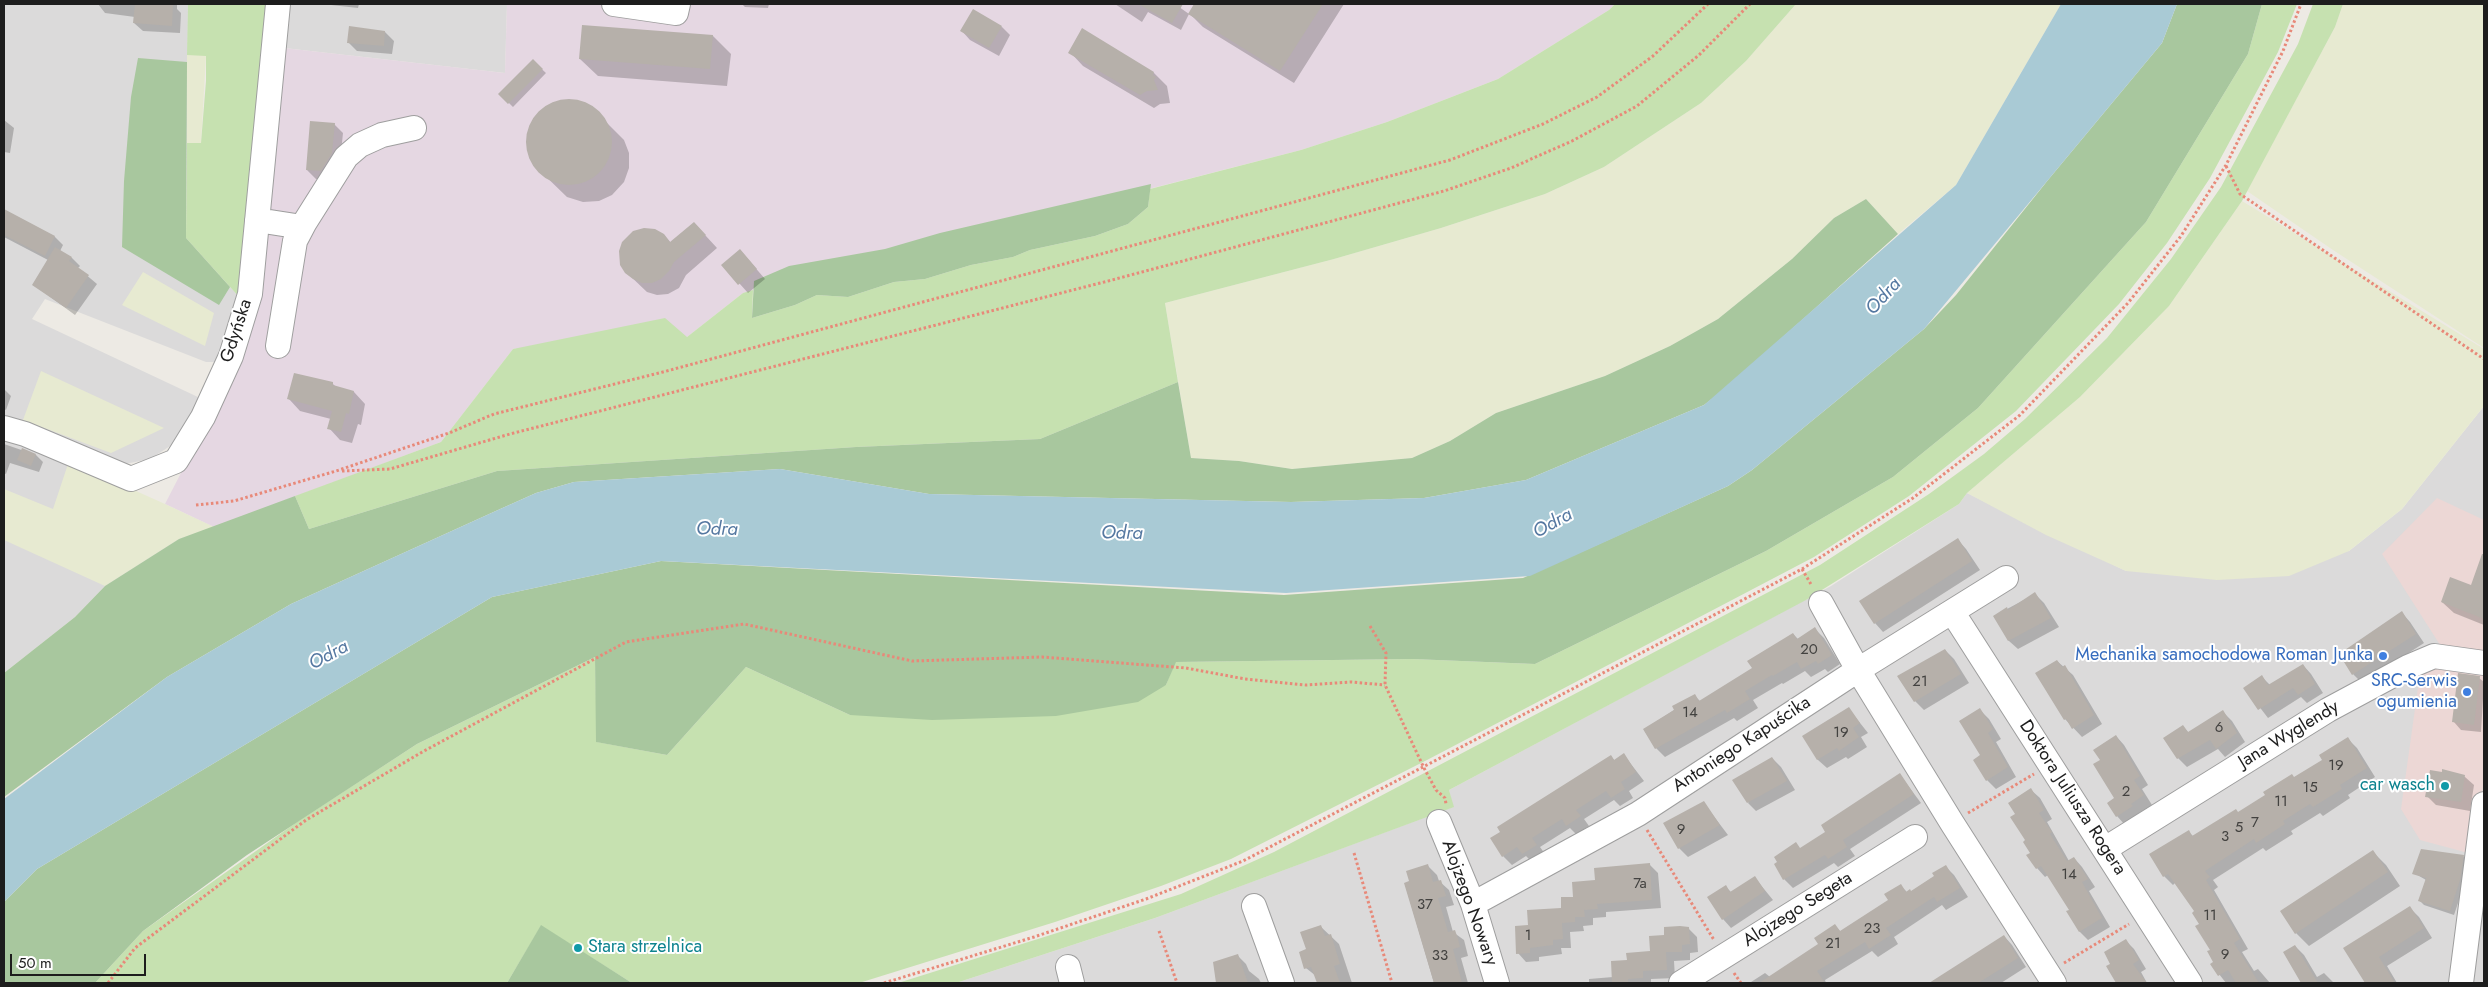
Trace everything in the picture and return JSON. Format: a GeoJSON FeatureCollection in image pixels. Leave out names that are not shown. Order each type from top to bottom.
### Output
{"type":"FeatureCollection","features":[{"type":"Feature","properties":{"kind":"street","name":"Gdyńska"},"geometry":{"type":"LineString","coordinates":[[4,428],[24,434],[131,478],[176,461],[203,417],[231,356],[250,294],[278,4]]}},
{"type":"Feature","properties":{"kind":"street"},"geometry":{"type":"LineString","coordinates":[[614,4],[676,13],[678,4]]}},
{"type":"Feature","properties":{"kind":"street"},"geometry":{"type":"LineString","coordinates":[[278,346],[284,321],[295,241],[302,227],[346,157],[360,145],[382,135],[414,128]]}},
{"type":"Feature","properties":{"kind":"street"},"geometry":{"type":"LineString","coordinates":[[257,220],[302,227]]}},
{"type":"Feature","properties":{"kind":"street","name":"Antoniego Kapuścika"},"geometry":{"type":"LineString","coordinates":[[1473,904],[1638,814],[1858,670],[1953,613],[2006,578]]}},
{"type":"Feature","properties":{"kind":"street"},"geometry":{"type":"LineString","coordinates":[[1819,598],[1858,670],[1952,823],[2051,978]]}},
{"type":"Feature","properties":{"kind":"street","name":"Doktora Juliusza Rogera"},"geometry":{"type":"LineString","coordinates":[[1953,613],[2190,983]]}},
{"type":"Feature","properties":{"kind":"street","name":"Jana Wyglendy"},"geometry":{"type":"LineString","coordinates":[[2105,849],[2328,710],[2408,667],[2434,656],[2484,663]]}},
{"type":"Feature","properties":{"kind":"street"},"geometry":{"type":"LineString","coordinates":[[2461,983],[2484,804]]}},
{"type":"Feature","properties":{"kind":"street","name":"Alojzego Nowary"},"geometry":{"type":"LineString","coordinates":[[1440,822],[1473,904],[1497,983]]}},
{"type":"Feature","properties":{"kind":"street","name":"Alojzego Segeta"},"geometry":{"type":"LineString","coordinates":[[1680,983],[1915,837]]}},
{"type":"Feature","properties":{"kind":"street"},"geometry":{"type":"LineString","coordinates":[[1254,906],[1282,983]]}},
{"type":"Feature","properties":{"kind":"path"},"geometry":{"type":"LineString","coordinates":[[196,505],[234,501],[336,471],[449,433],[494,414],[672,369],[1450,160],[1543,124],[1597,97],[1653,56],[1708,4]]}},
{"type":"Feature","properties":{"kind":"path"},"geometry":{"type":"LineString","coordinates":[[336,471],[390,469],[510,434],[1112,280],[1444,192],[1520,164],[1572,141],[1637,106],[1699,55],[1750,4]]}},
{"type":"Feature","properties":{"kind":"path"},"geometry":{"type":"LineString","coordinates":[[884,983],[1043,934],[1146,899],[1243,861],[1802,569],[1913,498],[2020,415],[2128,303],[2181,236],[2226,165],[2283,51],[2301,4]]}},
{"type":"Feature","properties":{"kind":"path"},"geometry":{"type":"LineString","coordinates":[[2226,165],[2240,194],[2484,359]]}},
{"type":"Feature","properties":{"kind":"path"},"geometry":{"type":"LineString","coordinates":[[1802,569],[1819,598]]}},
{"type":"Feature","properties":{"kind":"path"},"geometry":{"type":"LineString","coordinates":[[108,983],[135,948],[306,820],[424,751],[626,642],[744,624],[912,661],[1042,658],[1186,668],[1245,679],[1306,684],[1350,682],[1385,684]]}},
{"type":"Feature","properties":{"kind":"path"},"geometry":{"type":"LineString","coordinates":[[1370,626],[1386,653],[1385,684],[1436,790]]}},
{"type":"Feature","properties":{"kind":"path"},"geometry":{"type":"LineString","coordinates":[[1952,823],[2050,765]]}},
{"type":"Feature","properties":{"kind":"path"},"geometry":{"type":"LineString","coordinates":[[1638,814],[1740,983]]}},
{"type":"Feature","properties":{"kind":"path"},"geometry":{"type":"LineString","coordinates":[[1354,853],[1392,983]]}},
{"type":"Feature","properties":{"kind":"path"},"geometry":{"type":"LineString","coordinates":[[2051,978],[2146,913]]}},
{"type":"Feature","properties":{"kind":"path"},"geometry":{"type":"LineString","coordinates":[[1159,931],[1177,983]]}},
{"type":"Feature","properties":{"kind":"shaded area"},"geometry":{"type":"Polygon","coordinates":[[[4,4],[188,4],[186,238],[240,298],[218,362],[206,362],[45,299],[32,319],[200,398],[178,441],[150,459],[120,465],[4,421],[4,4]]]}},
{"type":"Feature","properties":{"kind":"shaded area"},"geometry":{"type":"Polygon","coordinates":[[[288,4],[507,4],[505,73],[284,48],[288,4]]]}},
{"type":"Feature","properties":{"kind":"shaded area"},"geometry":{"type":"Polygon","coordinates":[[[507,4],[1615,4],[1609,10],[1498,79],[1387,122],[1301,150],[743,293],[687,337],[513,349],[441,442],[214,527],[165,504],[234,370],[284,48],[505,73],[507,4]]]}},
{"type":"Feature","properties":{"kind":"shaded area"},"geometry":{"type":"Polygon","coordinates":[[[2484,406],[2484,781],[2472,853],[2484,845],[2484,983],[956,983],[1155,918],[1453,807],[1449,790],[1831,586],[1959,504],[1967,493],[2126,571],[2349,551],[2402,509],[2484,406]]]}},
{"type":"Feature","properties":{"kind":"shaded area"},"geometry":{"type":"Polygon","coordinates":[[[4,435],[214,527],[179,539],[105,586],[75,617],[4,673],[4,435]]]}},
{"type":"Feature","properties":{"kind":"shaded area"},"geometry":{"type":"Polygon","coordinates":[[[2437,498],[2484,520],[2484,781],[2472,854],[2420,840],[2401,809],[2420,673],[2442,648],[2382,554],[2437,498]]]}},
{"type":"Feature","properties":{"kind":"green space"},"geometry":{"type":"Polygon","coordinates":[[[188,4],[270,4],[240,298],[186,238],[187,143],[201,143],[206,81],[206,56],[187,55],[188,4]]]}},
{"type":"Feature","properties":{"kind":"green space"},"geometry":{"type":"Polygon","coordinates":[[[1615,4],[1796,4],[1746,61],[1701,103],[1604,167],[1545,194],[1441,228],[1334,259],[1165,303],[1178,382],[1040,439],[856,447],[497,471],[309,529],[295,496],[441,442],[513,349],[665,318],[687,337],[743,293],[753,290],[752,318],[795,305],[817,295],[848,297],[894,282],[925,279],[971,265],[1013,257],[1030,250],[1095,236],[1128,224],[1148,207],[1150,189],[1301,150],[1387,122],[1498,79],[1609,10],[1615,4]]]}},
{"type":"Feature","properties":{"kind":"green space"},"geometry":{"type":"Polygon","coordinates":[[[1796,4],[2061,4],[1956,185],[1898,234],[1866,199],[1834,218],[1792,259],[1718,319],[1670,346],[1605,376],[1496,413],[1450,441],[1412,458],[1292,469],[1239,461],[1191,458],[1165,303],[1334,259],[1441,228],[1545,194],[1604,167],[1701,103],[1746,61],[1796,4]]]}},
{"type":"Feature","properties":{"kind":"green space"},"geometry":{"type":"Polygon","coordinates":[[[2177,4],[2262,4],[2248,54],[2146,222],[1978,408],[1893,477],[1766,551],[1535,664],[1412,659],[1176,662],[1166,685],[1138,702],[1056,716],[932,720],[850,715],[746,667],[667,755],[596,742],[595,657],[417,744],[247,855],[143,931],[95,983],[4,983],[4,902],[37,869],[492,597],[661,561],[1284,595],[1523,578],[1666,514],[1728,486],[1752,470],[1924,329],[1956,295],[2048,180],[2162,43],[2177,4]]]}},
{"type":"Feature","properties":{"kind":"green space"},"geometry":{"type":"Polygon","coordinates":[[[2262,4],[2297,4],[2278,52],[2210,178],[2167,243],[2119,304],[2016,411],[1909,496],[1814,557],[1427,760],[1231,859],[1161,886],[1055,922],[859,983],[632,983],[541,926],[507,983],[95,983],[143,931],[297,822],[417,744],[595,657],[597,742],[667,755],[746,667],[850,715],[1166,685],[1175,662],[1412,659],[1535,664],[1766,551],[1893,477],[1978,408],[2146,222],[2248,54],[2262,4]]]}},
{"type":"Feature","properties":{"kind":"green space"},"geometry":{"type":"Polygon","coordinates":[[[2313,4],[2343,4],[2335,27],[2242,201],[2169,306],[2080,397],[1967,493],[1959,504],[1806,600],[1449,790],[1454,807],[1155,918],[956,983],[898,983],[1181,894],[1274,852],[1820,565],[1929,494],[1984,454],[2025,419],[2107,338],[2171,259],[2221,187],[2298,44],[2313,4]]]}},
{"type":"Feature","properties":{"kind":"green space"},"geometry":{"type":"Polygon","coordinates":[[[2343,4],[2484,4],[2484,348],[2333,250],[2247,191],[2335,27],[2343,4]]]}},
{"type":"Feature","properties":{"kind":"green space"},"geometry":{"type":"Polygon","coordinates":[[[187,55],[206,55],[201,143],[187,143],[187,55]]]}},
{"type":"Feature","properties":{"kind":"green space"},"geometry":{"type":"Polygon","coordinates":[[[138,58],[187,62],[186,238],[230,287],[219,305],[122,247],[124,181],[131,97],[138,58]]]}},
{"type":"Feature","properties":{"kind":"green space"},"geometry":{"type":"Polygon","coordinates":[[[1151,184],[1148,207],[1128,224],[1095,236],[1030,250],[1013,257],[971,265],[925,279],[894,282],[848,297],[817,295],[795,305],[752,318],[754,281],[789,266],[885,249],[940,233],[1151,184]]]}},
{"type":"Feature","properties":{"kind":"green space"},"geometry":{"type":"Polygon","coordinates":[[[1866,199],[1898,234],[1725,389],[1704,405],[1526,480],[1424,498],[1291,502],[929,494],[780,469],[574,482],[536,493],[291,604],[167,677],[4,797],[4,673],[75,617],[105,586],[179,539],[295,496],[309,529],[497,471],[856,447],[1040,439],[1178,382],[1191,458],[1239,461],[1292,469],[1412,458],[1450,441],[1496,413],[1605,376],[1670,346],[1718,319],[1792,259],[1834,218],[1866,199]]]}},
{"type":"Feature","properties":{"kind":"green space"},"geometry":{"type":"Polygon","coordinates":[[[2242,201],[2484,349],[2484,406],[2402,509],[2349,551],[2289,576],[2217,580],[2126,571],[2046,535],[1967,493],[2080,397],[2169,306],[2242,201]]]}},
{"type":"Feature","properties":{"kind":"green space"},"geometry":{"type":"Polygon","coordinates":[[[143,272],[214,313],[205,346],[122,305],[143,272]]]}},
{"type":"Feature","properties":{"kind":"green space"},"geometry":{"type":"Polygon","coordinates":[[[41,371],[164,428],[111,453],[23,420],[41,371]]]}},
{"type":"Feature","properties":{"kind":"green space"},"geometry":{"type":"Polygon","coordinates":[[[69,461],[214,527],[179,539],[105,586],[4,540],[4,489],[53,509],[69,461]]]}},
{"type":"Feature","properties":{"kind":"green space"},"geometry":{"type":"Polygon","coordinates":[[[541,925],[632,983],[507,983],[541,925]]]}},
{"type":"Feature","properties":{"kind":"water","name":"Odra"},"geometry":{"type":"Polygon","coordinates":[[[2061,4],[2177,4],[2162,43],[1924,329],[1752,470],[1728,486],[1530,576],[1286,593],[661,561],[492,597],[37,869],[4,902],[4,799],[167,677],[291,604],[536,493],[574,482],[780,469],[929,494],[1291,502],[1424,498],[1526,480],[1704,405],[1956,185],[2061,4]]]}},
{"type":"Feature","properties":{"kind":"building"},"geometry":{"type":"Polygon","coordinates":[[[135,4],[173,4],[172,26],[133,23],[135,4]]]}},
{"type":"Feature","properties":{"kind":"building"},"geometry":{"type":"Polygon","coordinates":[[[1138,4],[1183,4],[1172,23],[1138,4]]]}},
{"type":"Feature","properties":{"kind":"building"},"geometry":{"type":"Polygon","coordinates":[[[1194,4],[1323,4],[1280,71],[1188,14],[1194,4]]]}},
{"type":"Feature","properties":{"kind":"building"},"geometry":{"type":"Polygon","coordinates":[[[973,9],[1002,26],[989,48],[960,31],[973,9]]]}},
{"type":"Feature","properties":{"kind":"building"},"geometry":{"type":"Polygon","coordinates":[[[582,25],[713,35],[710,69],[579,59],[582,25]]]}},
{"type":"Feature","properties":{"kind":"building"},"geometry":{"type":"Polygon","coordinates":[[[349,26],[385,31],[384,46],[347,43],[349,26]]]}},
{"type":"Feature","properties":{"kind":"building"},"geometry":{"type":"Polygon","coordinates":[[[1082,28],[1154,72],[1153,75],[1156,77],[1154,80],[1158,90],[1147,91],[1140,95],[1068,53],[1082,28]]]}},
{"type":"Feature","properties":{"kind":"building"},"geometry":{"type":"Polygon","coordinates":[[[533,59],[543,69],[508,104],[498,94],[533,59]]]}},
{"type":"Feature","properties":{"kind":"building"},"geometry":{"type":"Polygon","coordinates":[[[569,99],[585,103],[599,112],[608,126],[612,142],[608,158],[599,172],[585,181],[569,185],[553,181],[539,172],[530,158],[526,142],[530,126],[539,112],[553,103],[569,99]]]}},
{"type":"Feature","properties":{"kind":"building"},"geometry":{"type":"Polygon","coordinates":[[[310,121],[335,123],[332,153],[321,171],[306,170],[310,121]]]}},
{"type":"Feature","properties":{"kind":"building"},"geometry":{"type":"Polygon","coordinates":[[[4,209],[55,236],[45,256],[4,235],[4,209]]]}},
{"type":"Feature","properties":{"kind":"building"},"geometry":{"type":"Polygon","coordinates":[[[694,222],[706,235],[674,262],[661,279],[652,283],[642,283],[625,273],[620,265],[619,251],[622,242],[633,231],[644,228],[655,229],[664,234],[670,242],[694,222]]]}},
{"type":"Feature","properties":{"kind":"building"},"geometry":{"type":"Polygon","coordinates":[[[55,247],[72,257],[69,261],[89,275],[66,308],[32,285],[55,247]]]}},
{"type":"Feature","properties":{"kind":"building"},"geometry":{"type":"Polygon","coordinates":[[[740,249],[757,269],[738,285],[721,265],[740,249]]]}},
{"type":"Feature","properties":{"kind":"building"},"geometry":{"type":"Polygon","coordinates":[[[294,373],[333,382],[333,385],[354,391],[349,414],[346,413],[341,432],[327,429],[332,411],[287,399],[294,373]]]}},
{"type":"Feature","properties":{"kind":"building"},"geometry":{"type":"Polygon","coordinates":[[[22,448],[36,454],[31,466],[17,460],[22,448]]]}},
{"type":"Feature","properties":{"kind":"building"},"geometry":{"type":"Polygon","coordinates":[[[1958,538],[1972,561],[1874,624],[1859,601],[1958,538]]]}},
{"type":"Feature","properties":{"kind":"building"},"geometry":{"type":"Polygon","coordinates":[[[2482,554],[2484,554],[2484,619],[2441,602],[2450,577],[2471,585],[2482,554]]]}},
{"type":"Feature","properties":{"kind":"building"},"geometry":{"type":"Polygon","coordinates":[[[2035,592],[2051,618],[2008,641],[1993,616],[2007,607],[2008,610],[2035,592]]]}},
{"type":"Feature","properties":{"kind":"building"},"geometry":{"type":"Polygon","coordinates":[[[2402,611],[2416,634],[2352,675],[2339,654],[2402,611]]]}},
{"type":"Feature","properties":{"kind":"building"},"geometry":{"type":"Polygon","coordinates":[[[1815,627],[1832,655],[1818,664],[1816,661],[1801,669],[1797,662],[1772,675],[1745,691],[1750,699],[1727,713],[1725,710],[1655,749],[1643,729],[1674,710],[1672,706],[1695,694],[1699,701],[1752,668],[1747,661],[1793,633],[1797,639],[1815,627]]]}},
{"type":"Feature","properties":{"kind":"building"},"geometry":{"type":"Polygon","coordinates":[[[1945,649],[1961,674],[1914,702],[1897,676],[1945,649]]]}},
{"type":"Feature","properties":{"kind":"building"},"geometry":{"type":"Polygon","coordinates":[[[2057,660],[2062,667],[2065,665],[2094,715],[2072,729],[2066,719],[2064,720],[2035,673],[2057,660]]]}},
{"type":"Feature","properties":{"kind":"building"},"geometry":{"type":"Polygon","coordinates":[[[2303,664],[2315,684],[2298,695],[2293,688],[2258,710],[2243,688],[2262,675],[2268,685],[2303,664]]]}},
{"type":"Feature","properties":{"kind":"building","name":"SRC-Serwis ogumienia"},"geometry":{"type":"Polygon","coordinates":[[[2458,673],[2480,676],[2474,725],[2452,722],[2458,673]]]}},
{"type":"Feature","properties":{"kind":"building"},"geometry":{"type":"Polygon","coordinates":[[[1849,707],[1860,723],[1853,728],[1859,737],[1839,751],[1837,748],[1817,760],[1802,736],[1849,707]]]}},
{"type":"Feature","properties":{"kind":"building"},"geometry":{"type":"Polygon","coordinates":[[[1980,708],[1993,729],[1988,733],[2008,767],[1986,781],[1973,760],[1980,755],[1959,721],[1980,708]]]}},
{"type":"Feature","properties":{"kind":"building"},"geometry":{"type":"Polygon","coordinates":[[[2223,710],[2237,733],[2216,749],[2210,740],[2177,759],[2163,738],[2183,725],[2188,732],[2223,710]]]}},
{"type":"Feature","properties":{"kind":"building"},"geometry":{"type":"Polygon","coordinates":[[[2116,735],[2140,776],[2134,780],[2144,795],[2131,804],[2133,806],[2116,817],[2107,803],[2114,798],[2093,764],[2100,760],[2093,750],[2116,735]]]}},
{"type":"Feature","properties":{"kind":"building"},"geometry":{"type":"Polygon","coordinates":[[[2348,737],[2367,768],[2340,785],[2342,789],[2313,807],[2310,804],[2283,821],[2285,824],[2256,843],[2254,839],[2205,871],[2210,877],[2206,880],[2240,939],[2234,943],[2259,983],[2236,983],[2228,970],[2218,976],[2210,964],[2213,962],[2207,951],[2210,950],[2195,926],[2199,924],[2192,913],[2194,911],[2168,874],[2163,877],[2149,854],[2189,830],[2192,836],[2236,809],[2238,812],[2265,795],[2263,792],[2292,774],[2294,777],[2322,760],[2319,755],[2348,737]]]}},
{"type":"Feature","properties":{"kind":"building"},"geometry":{"type":"Polygon","coordinates":[[[1624,753],[1636,772],[1621,782],[1625,789],[1611,798],[1606,791],[1576,810],[1581,816],[1566,826],[1562,819],[1532,838],[1537,845],[1522,854],[1517,847],[1502,857],[1490,838],[1500,832],[1497,827],[1611,755],[1614,760],[1624,753]]]}},
{"type":"Feature","properties":{"kind":"building"},"geometry":{"type":"Polygon","coordinates":[[[1772,757],[1787,781],[1747,803],[1732,780],[1772,757]]]}},
{"type":"Feature","properties":{"kind":"building","name":"car wasch"},"geometry":{"type":"Polygon","coordinates":[[[2442,769],[2465,775],[2461,802],[2425,797],[2430,770],[2442,772],[2442,769]]]}},
{"type":"Feature","properties":{"kind":"building"},"geometry":{"type":"Polygon","coordinates":[[[1900,773],[1914,794],[1843,840],[1847,847],[1828,859],[1825,855],[1783,880],[1774,864],[1777,862],[1774,857],[1796,842],[1800,848],[1825,832],[1821,825],[1900,773]]]}},
{"type":"Feature","properties":{"kind":"building"},"geometry":{"type":"Polygon","coordinates":[[[2031,788],[2044,810],[2039,813],[2052,832],[2050,834],[2067,861],[2074,857],[2088,879],[2082,882],[2102,918],[2079,932],[2066,911],[2069,910],[2041,866],[2036,869],[2026,855],[2030,853],[2023,842],[2025,840],[2010,817],[2015,814],[2008,803],[2031,788]]]}},
{"type":"Feature","properties":{"kind":"building"},"geometry":{"type":"Polygon","coordinates":[[[1704,801],[1720,825],[1678,849],[1663,823],[1704,801]]]}},
{"type":"Feature","properties":{"kind":"building"},"geometry":{"type":"Polygon","coordinates":[[[2421,849],[2464,855],[2460,880],[2450,911],[2418,901],[2426,878],[2412,874],[2421,849]]]}},
{"type":"Feature","properties":{"kind":"building"},"geometry":{"type":"Polygon","coordinates":[[[2373,850],[2388,872],[2295,934],[2280,911],[2373,850]]]}},
{"type":"Feature","properties":{"kind":"building"},"geometry":{"type":"Polygon","coordinates":[[[1650,863],[1652,900],[1597,904],[1598,909],[1584,910],[1585,917],[1575,917],[1575,922],[1562,923],[1563,939],[1553,940],[1553,945],[1530,948],[1530,953],[1516,954],[1515,926],[1528,925],[1527,910],[1561,908],[1561,897],[1573,897],[1572,882],[1595,880],[1594,868],[1650,863]]]}},
{"type":"Feature","properties":{"kind":"building"},"geometry":{"type":"Polygon","coordinates":[[[1428,864],[1433,882],[1441,880],[1446,896],[1438,898],[1448,932],[1455,930],[1458,939],[1460,947],[1453,949],[1462,983],[1434,983],[1404,883],[1409,881],[1406,871],[1428,864]]]}},
{"type":"Feature","properties":{"kind":"building"},"geometry":{"type":"Polygon","coordinates":[[[1946,865],[1960,888],[1937,902],[1934,897],[1886,928],[1891,935],[1869,949],[1865,942],[1817,971],[1825,983],[1759,983],[1818,944],[1814,938],[1835,924],[1840,931],[1888,900],[1884,894],[1901,884],[1906,892],[1910,889],[1911,891],[1934,876],[1932,873],[1946,865]]]}},
{"type":"Feature","properties":{"kind":"building"},"geometry":{"type":"Polygon","coordinates":[[[1755,876],[1765,891],[1722,920],[1707,897],[1726,885],[1730,892],[1755,876]]]}},
{"type":"Feature","properties":{"kind":"building"},"geometry":{"type":"Polygon","coordinates":[[[2410,906],[2424,928],[2379,957],[2395,983],[2365,983],[2343,948],[2410,906]]]}},
{"type":"Feature","properties":{"kind":"building"},"geometry":{"type":"Polygon","coordinates":[[[1321,925],[1325,936],[1331,934],[1340,964],[1334,966],[1340,983],[1317,983],[1311,967],[1304,969],[1299,952],[1306,949],[1300,932],[1321,925]]]}},
{"type":"Feature","properties":{"kind":"building"},"geometry":{"type":"Polygon","coordinates":[[[1664,927],[1689,927],[1690,944],[1682,945],[1682,952],[1666,952],[1667,970],[1643,971],[1643,978],[1628,979],[1628,983],[1612,983],[1611,961],[1627,960],[1626,953],[1650,951],[1649,936],[1664,935],[1664,927]]]}},
{"type":"Feature","properties":{"kind":"building"},"geometry":{"type":"Polygon","coordinates":[[[2004,935],[2018,958],[1978,983],[1929,983],[2004,935]]]}},
{"type":"Feature","properties":{"kind":"building"},"geometry":{"type":"Polygon","coordinates":[[[2126,939],[2139,960],[2133,964],[2147,983],[2116,983],[2106,966],[2110,964],[2104,952],[2126,939]]]}},
{"type":"Feature","properties":{"kind":"building"},"geometry":{"type":"Polygon","coordinates":[[[2295,945],[2318,983],[2301,983],[2283,952],[2295,945]]]}},
{"type":"Feature","properties":{"kind":"building"},"geometry":{"type":"Polygon","coordinates":[[[1238,954],[1248,983],[1216,983],[1213,962],[1238,954]]]}},
{"type":"Feature","properties":{"kind":"place","name":"Mechanika samochodowa Roman Junka"},"geometry":{"type":"Point","coordinates":[2383,656]}},
{"type":"Feature","properties":{"kind":"place","name":"SRC-Serwis ogumienia"},"geometry":{"type":"Point","coordinates":[2467,692]}},
{"type":"Feature","properties":{"kind":"place","name":"car wasch"},"geometry":{"type":"Point","coordinates":[2445,786]}},
{"type":"Feature","properties":{"kind":"place","name":"Stara strzelnica"},"geometry":{"type":"Point","coordinates":[578,948]}}]}
